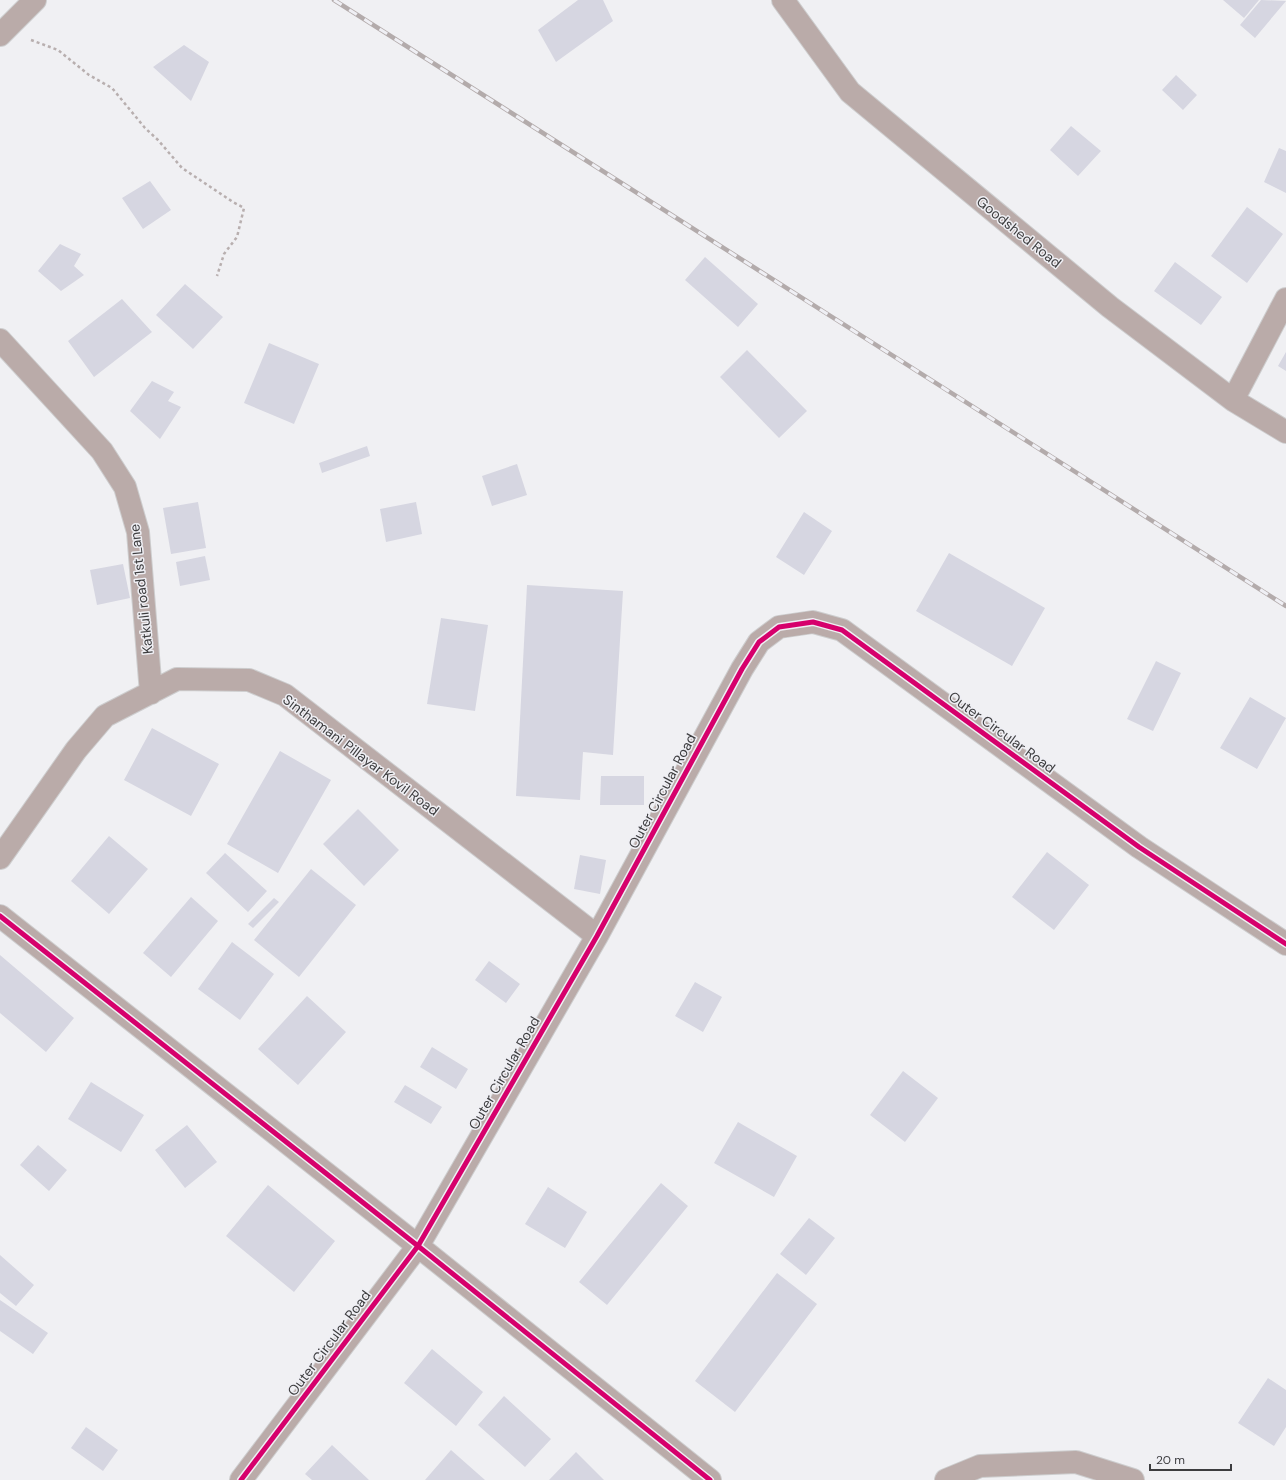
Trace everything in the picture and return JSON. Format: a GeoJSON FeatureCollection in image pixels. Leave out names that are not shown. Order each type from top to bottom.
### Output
{"type":"FeatureCollection","features":[{"type":"Feature","properties":{"kind":"street"},"geometry":{"type":"LineString","coordinates":[[0,35],[35,0]]}},
{"type":"Feature","properties":{"kind":"street","name":"Goodshed Road"},"geometry":{"type":"LineString","coordinates":[[784,0],[850,92],[1110,307],[1233,400],[1286,432]]}},
{"type":"Feature","properties":{"kind":"street"},"geometry":{"type":"LineString","coordinates":[[1233,400],[1286,299]]}},
{"type":"Feature","properties":{"kind":"street","name":"Katkuli road 1st Lane"},"geometry":{"type":"LineString","coordinates":[[0,340],[102,451],[126,487],[138,532],[151,693]]}},
{"type":"Feature","properties":{"kind":"street","name":"Outer Circular Road"},"geometry":{"type":"LineString","coordinates":[[241,1480],[418,1246],[597,936],[742,669],[759,642],[779,627],[813,622],[842,630],[1139,846],[1286,944]]}},
{"type":"Feature","properties":{"kind":"street","name":"Sinthamani Pillayar Kovil Road"},"geometry":{"type":"LineString","coordinates":[[0,858],[76,750],[105,716],[177,679],[209,678],[249,680],[285,694],[597,936]]}},
{"type":"Feature","properties":{"kind":"street"},"geometry":{"type":"LineString","coordinates":[[0,916],[418,1246],[710,1480]]}},
{"type":"Feature","properties":{"kind":"street"},"geometry":{"type":"LineString","coordinates":[[946,1480],[980,1466],[1076,1462],[1133,1480]]}},
{"type":"Feature","properties":{"kind":"path"},"geometry":{"type":"LineString","coordinates":[[28,39],[58,50],[89,75],[112,88],[145,128],[158,140],[182,168],[244,208],[237,237],[224,254],[217,276]]}},
{"type":"Feature","properties":{"kind":"building"},"geometry":{"type":"Polygon","coordinates":[[[578,0],[603,0],[613,21],[556,62],[538,30],[578,0]]]}},
{"type":"Feature","properties":{"kind":"building"},"geometry":{"type":"Polygon","coordinates":[[[1223,0],[1259,0],[1244,18],[1223,0]]]}},
{"type":"Feature","properties":{"kind":"building"},"geometry":{"type":"Polygon","coordinates":[[[1261,0],[1286,1],[1255,38],[1240,25],[1261,0]]]}},
{"type":"Feature","properties":{"kind":"building"},"geometry":{"type":"Polygon","coordinates":[[[184,45],[209,62],[191,101],[153,67],[184,45]]]}},
{"type":"Feature","properties":{"kind":"building"},"geometry":{"type":"Polygon","coordinates":[[[1176,75],[1197,95],[1183,110],[1162,90],[1176,75]]]}},
{"type":"Feature","properties":{"kind":"building"},"geometry":{"type":"Polygon","coordinates":[[[1071,126],[1101,151],[1078,176],[1050,150],[1071,126]]]}},
{"type":"Feature","properties":{"kind":"building"},"geometry":{"type":"Polygon","coordinates":[[[1279,148],[1286,151],[1286,193],[1264,182],[1279,148]]]}},
{"type":"Feature","properties":{"kind":"building"},"geometry":{"type":"Polygon","coordinates":[[[150,181],[171,210],[143,229],[122,198],[150,181]]]}},
{"type":"Feature","properties":{"kind":"building"},"geometry":{"type":"Polygon","coordinates":[[[1247,207],[1283,234],[1247,283],[1211,256],[1247,207]]]}},
{"type":"Feature","properties":{"kind":"building"},"geometry":{"type":"Polygon","coordinates":[[[60,244],[81,254],[74,266],[84,275],[61,291],[38,271],[60,244]]]}},
{"type":"Feature","properties":{"kind":"building"},"geometry":{"type":"Polygon","coordinates":[[[705,257],[758,304],[738,327],[685,280],[705,257]]]}},
{"type":"Feature","properties":{"kind":"building"},"geometry":{"type":"Polygon","coordinates":[[[1175,262],[1222,297],[1201,325],[1154,291],[1175,262]]]}},
{"type":"Feature","properties":{"kind":"building"},"geometry":{"type":"Polygon","coordinates":[[[185,284],[223,317],[193,349],[156,315],[185,284]]]}},
{"type":"Feature","properties":{"kind":"building"},"geometry":{"type":"Polygon","coordinates":[[[122,299],[152,332],[94,377],[68,341],[122,299]]]}},
{"type":"Feature","properties":{"kind":"building"},"geometry":{"type":"Polygon","coordinates":[[[269,343],[319,364],[294,424],[244,403],[269,343]]]}},
{"type":"Feature","properties":{"kind":"building"},"geometry":{"type":"Polygon","coordinates":[[[747,350],[807,411],[779,438],[720,377],[747,350]]]}},
{"type":"Feature","properties":{"kind":"building"},"geometry":{"type":"Polygon","coordinates":[[[1286,352],[1286,371],[1278,366],[1286,352]]]}},
{"type":"Feature","properties":{"kind":"building"},"geometry":{"type":"Polygon","coordinates":[[[152,381],[174,392],[168,401],[181,407],[160,439],[130,411],[152,381]]]}},
{"type":"Feature","properties":{"kind":"building"},"geometry":{"type":"Polygon","coordinates":[[[367,446],[370,456],[322,473],[319,463],[367,446]]]}},
{"type":"Feature","properties":{"kind":"building"},"geometry":{"type":"Polygon","coordinates":[[[517,464],[527,495],[492,506],[482,476],[517,464]]]}},
{"type":"Feature","properties":{"kind":"building"},"geometry":{"type":"Polygon","coordinates":[[[198,502],[206,548],[171,554],[163,508],[198,502]]]}},
{"type":"Feature","properties":{"kind":"building"},"geometry":{"type":"Polygon","coordinates":[[[416,502],[422,534],[386,542],[380,509],[416,502]]]}},
{"type":"Feature","properties":{"kind":"building"},"geometry":{"type":"Polygon","coordinates":[[[804,512],[832,531],[804,575],[776,557],[804,512]]]}},
{"type":"Feature","properties":{"kind":"building"},"geometry":{"type":"Polygon","coordinates":[[[949,553],[1045,608],[1012,666],[916,611],[949,553]]]}},
{"type":"Feature","properties":{"kind":"building"},"geometry":{"type":"Polygon","coordinates":[[[205,556],[210,580],[180,586],[176,562],[205,556]]]}},
{"type":"Feature","properties":{"kind":"building"},"geometry":{"type":"Polygon","coordinates":[[[123,564],[130,598],[97,605],[90,570],[123,564]]]}},
{"type":"Feature","properties":{"kind":"building"},"geometry":{"type":"Polygon","coordinates":[[[527,585],[623,591],[613,755],[583,752],[580,800],[516,796],[527,585]]]}},
{"type":"Feature","properties":{"kind":"building"},"geometry":{"type":"Polygon","coordinates":[[[441,618],[488,625],[475,711],[427,704],[441,618]]]}},
{"type":"Feature","properties":{"kind":"building"},"geometry":{"type":"Polygon","coordinates":[[[1156,661],[1181,673],[1153,731],[1127,719],[1156,661]]]}},
{"type":"Feature","properties":{"kind":"building"},"geometry":{"type":"Polygon","coordinates":[[[1250,697],[1286,718],[1257,769],[1220,748],[1250,697]]]}},
{"type":"Feature","properties":{"kind":"building"},"geometry":{"type":"Polygon","coordinates":[[[152,728],[219,764],[191,816],[124,780],[152,728]]]}},
{"type":"Feature","properties":{"kind":"building"},"geometry":{"type":"Polygon","coordinates":[[[280,751],[331,780],[278,873],[227,844],[280,751]]]}},
{"type":"Feature","properties":{"kind":"building"},"geometry":{"type":"Polygon","coordinates":[[[601,776],[644,776],[644,805],[600,805],[601,776]]]}},
{"type":"Feature","properties":{"kind":"building"},"geometry":{"type":"Polygon","coordinates":[[[358,809],[399,850],[364,886],[323,844],[358,809]]]}},
{"type":"Feature","properties":{"kind":"building"},"geometry":{"type":"Polygon","coordinates":[[[109,836],[148,869],[109,914],[71,881],[109,836]]]}},
{"type":"Feature","properties":{"kind":"building"},"geometry":{"type":"Polygon","coordinates":[[[1047,852],[1089,885],[1054,930],[1012,897],[1047,852]]]}},
{"type":"Feature","properties":{"kind":"building"},"geometry":{"type":"Polygon","coordinates":[[[225,853],[267,891],[248,912],[206,873],[225,853]]]}},
{"type":"Feature","properties":{"kind":"building"},"geometry":{"type":"Polygon","coordinates":[[[580,855],[606,860],[600,894],[574,889],[580,855]]]}},
{"type":"Feature","properties":{"kind":"building"},"geometry":{"type":"Polygon","coordinates":[[[311,869],[356,905],[299,977],[254,940],[311,869]]]}},
{"type":"Feature","properties":{"kind":"building"},"geometry":{"type":"Polygon","coordinates":[[[191,897],[218,921],[171,977],[143,953],[191,897]]]}},
{"type":"Feature","properties":{"kind":"building"},"geometry":{"type":"Polygon","coordinates":[[[274,898],[279,902],[253,928],[248,924],[274,898]]]}},
{"type":"Feature","properties":{"kind":"building"},"geometry":{"type":"Polygon","coordinates":[[[232,942],[274,974],[240,1020],[198,989],[232,942]]]}},
{"type":"Feature","properties":{"kind":"building"},"geometry":{"type":"Polygon","coordinates":[[[0,955],[74,1018],[46,1052],[0,1013],[0,955]]]}},
{"type":"Feature","properties":{"kind":"building"},"geometry":{"type":"Polygon","coordinates":[[[489,961],[520,984],[506,1003],[475,980],[489,961]]]}},
{"type":"Feature","properties":{"kind":"building"},"geometry":{"type":"Polygon","coordinates":[[[695,982],[722,997],[703,1032],[675,1016],[695,982]]]}},
{"type":"Feature","properties":{"kind":"building"},"geometry":{"type":"Polygon","coordinates":[[[307,996],[346,1032],[298,1085],[258,1049],[307,996]]]}},
{"type":"Feature","properties":{"kind":"building"},"geometry":{"type":"Polygon","coordinates":[[[432,1047],[468,1069],[456,1089],[420,1067],[432,1047]]]}},
{"type":"Feature","properties":{"kind":"building"},"geometry":{"type":"Polygon","coordinates":[[[903,1071],[938,1098],[905,1142],[870,1115],[903,1071]]]}},
{"type":"Feature","properties":{"kind":"building"},"geometry":{"type":"Polygon","coordinates":[[[91,1082],[144,1115],[121,1152],[68,1119],[91,1082]]]}},
{"type":"Feature","properties":{"kind":"building"},"geometry":{"type":"Polygon","coordinates":[[[405,1085],[442,1107],[431,1124],[394,1102],[405,1085]]]}},
{"type":"Feature","properties":{"kind":"building"},"geometry":{"type":"Polygon","coordinates":[[[738,1122],[797,1156],[774,1197],[714,1163],[738,1122]]]}},
{"type":"Feature","properties":{"kind":"building"},"geometry":{"type":"Polygon","coordinates":[[[187,1125],[217,1162],[185,1188],[155,1150],[187,1125]]]}},
{"type":"Feature","properties":{"kind":"building"},"geometry":{"type":"Polygon","coordinates":[[[38,1145],[67,1170],[49,1191],[20,1165],[38,1145]]]}},
{"type":"Feature","properties":{"kind":"building"},"geometry":{"type":"Polygon","coordinates":[[[661,1183],[688,1206],[607,1305],[579,1282],[661,1183]]]}},
{"type":"Feature","properties":{"kind":"building"},"geometry":{"type":"Polygon","coordinates":[[[268,1185],[335,1241],[294,1292],[226,1236],[268,1185]]]}},
{"type":"Feature","properties":{"kind":"building"},"geometry":{"type":"Polygon","coordinates":[[[548,1187],[587,1212],[565,1248],[525,1224],[548,1187]]]}},
{"type":"Feature","properties":{"kind":"building"},"geometry":{"type":"Polygon","coordinates":[[[809,1218],[835,1238],[806,1275],[780,1254],[809,1218]]]}},
{"type":"Feature","properties":{"kind":"building"},"geometry":{"type":"Polygon","coordinates":[[[0,1255],[34,1285],[16,1306],[0,1293],[0,1255]]]}},
{"type":"Feature","properties":{"kind":"building"},"geometry":{"type":"Polygon","coordinates":[[[777,1273],[817,1304],[735,1412],[695,1381],[777,1273]]]}},
{"type":"Feature","properties":{"kind":"building"},"geometry":{"type":"Polygon","coordinates":[[[0,1300],[48,1333],[33,1354],[0,1331],[0,1300]]]}},
{"type":"Feature","properties":{"kind":"building"},"geometry":{"type":"Polygon","coordinates":[[[432,1349],[483,1392],[456,1426],[404,1383],[432,1349]]]}},
{"type":"Feature","properties":{"kind":"building"},"geometry":{"type":"Polygon","coordinates":[[[1268,1378],[1286,1390],[1286,1427],[1274,1446],[1238,1423],[1268,1378]]]}},
{"type":"Feature","properties":{"kind":"building"},"geometry":{"type":"Polygon","coordinates":[[[504,1396],[551,1439],[525,1467],[478,1425],[504,1396]]]}},
{"type":"Feature","properties":{"kind":"building"},"geometry":{"type":"Polygon","coordinates":[[[86,1427],[118,1450],[103,1471],[71,1448],[86,1427]]]}},
{"type":"Feature","properties":{"kind":"building"},"geometry":{"type":"Polygon","coordinates":[[[332,1445],[369,1480],[312,1480],[305,1474],[332,1445]]]}},
{"type":"Feature","properties":{"kind":"building"},"geometry":{"type":"Polygon","coordinates":[[[451,1450],[485,1480],[425,1480],[451,1450]]]}},
{"type":"Feature","properties":{"kind":"building"},"geometry":{"type":"Polygon","coordinates":[[[576,1452],[604,1480],[549,1480],[576,1452]]]}},
{"type":"Feature","properties":{"kind":"railway"},"geometry":{"type":"LineString","coordinates":[[334,0],[1286,606]]}},
{"type":"Feature","properties":{"kind":"cycle path"},"geometry":{"type":"LineString","coordinates":[[241,1480],[418,1246],[597,936],[742,669],[759,642],[779,627],[813,622],[842,630],[1139,847],[1286,944]]}},
{"type":"Feature","properties":{"kind":"cycle path"},"geometry":{"type":"LineString","coordinates":[[0,916],[418,1246],[710,1480]]}}]}
